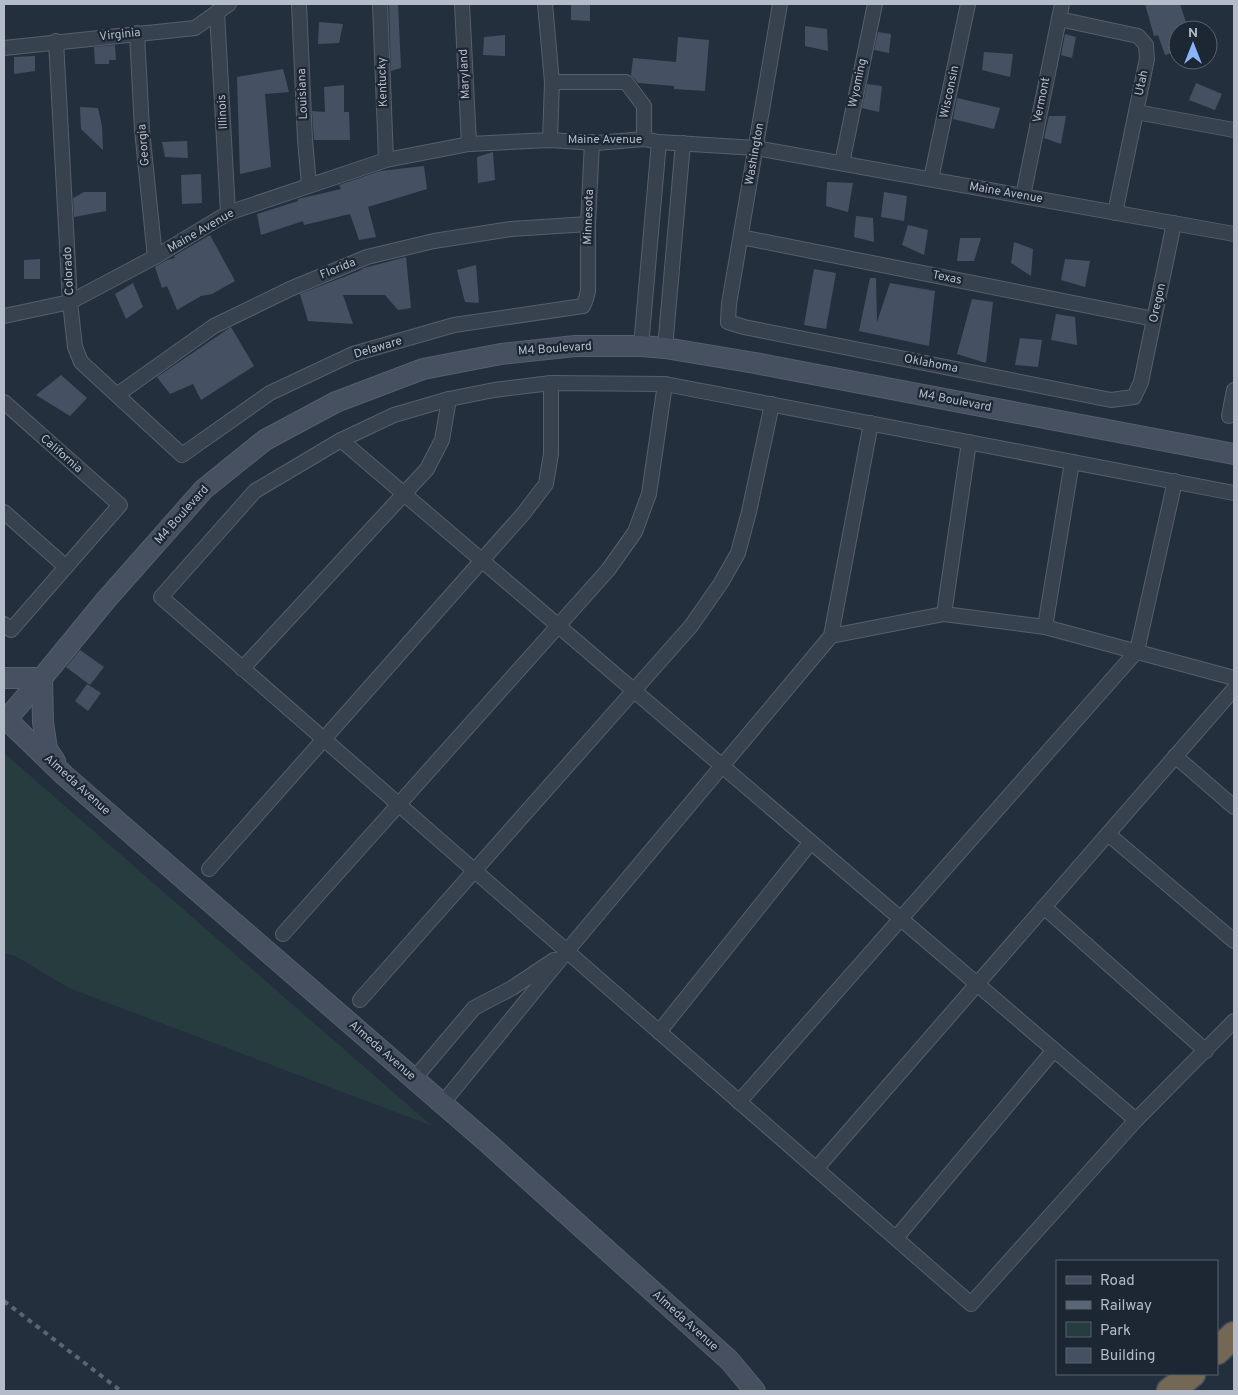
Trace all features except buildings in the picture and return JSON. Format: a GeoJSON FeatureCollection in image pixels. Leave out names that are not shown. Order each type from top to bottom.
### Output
{"type":"FeatureCollection","features":[{"type":"Feature","properties":{"kind":"highway"},"geometry":{"type":"LineString","coordinates":[[1218,1350],[1234,1335]]}},
{"type":"Feature","properties":{"kind":"highway"},"geometry":{"type":"LineString","coordinates":[[1170,1391],[1191,1375]]}},
{"type":"Feature","properties":{"kind":"street","name":"Virginia"},"geometry":{"type":"LineString","coordinates":[[4,48],[56,41],[196,28],[229,4]]}},
{"type":"Feature","properties":{"kind":"street","name":"Louisiana"},"geometry":{"type":"LineString","coordinates":[[299,4],[305,140],[309,185]]}},
{"type":"Feature","properties":{"kind":"street","name":"Kentucky"},"geometry":{"type":"LineString","coordinates":[[380,4],[386,160]]}},
{"type":"Feature","properties":{"kind":"street","name":"Maryland"},"geometry":{"type":"LineString","coordinates":[[462,4],[469,144]]}},
{"type":"Feature","properties":{"kind":"street"},"geometry":{"type":"LineString","coordinates":[[545,4],[552,82],[550,140]]}},
{"type":"Feature","properties":{"kind":"street","name":"Washington"},"geometry":{"type":"LineString","coordinates":[[730,304],[780,4]]}},
{"type":"Feature","properties":{"kind":"street","name":"Wyoming"},"geometry":{"type":"LineString","coordinates":[[842,163],[875,4]]}},
{"type":"Feature","properties":{"kind":"street","name":"Wisconsin"},"geometry":{"type":"LineString","coordinates":[[931,179],[968,4]]}},
{"type":"Feature","properties":{"kind":"street","name":"Vermont"},"geometry":{"type":"LineString","coordinates":[[1023,196],[1062,4]]}},
{"type":"Feature","properties":{"kind":"street","name":"Illinois"},"geometry":{"type":"LineString","coordinates":[[217,12],[228,213]]}},
{"type":"Feature","properties":{"kind":"street","name":"Utah"},"geometry":{"type":"LineString","coordinates":[[1058,19],[1138,36],[1146,45],[1147,59],[1115,213]]}},
{"type":"Feature","properties":{"kind":"street","name":"Georgia"},"geometry":{"type":"LineString","coordinates":[[137,33],[142,130],[156,258]]}},
{"type":"Feature","properties":{"kind":"street","name":"Colorado"},"geometry":{"type":"LineString","coordinates":[[56,41],[70,302],[75,347],[81,362],[118,394],[182,455]]}},
{"type":"Feature","properties":{"kind":"street"},"geometry":{"type":"LineString","coordinates":[[552,82],[626,82],[644,106],[644,139]]}},
{"type":"Feature","properties":{"kind":"street"},"geometry":{"type":"LineString","coordinates":[[1136,112],[1234,130]]}},
{"type":"Feature","properties":{"kind":"street","name":"Maine Avenue"},"geometry":{"type":"LineString","coordinates":[[4,316],[70,302],[156,258],[228,213],[386,160],[469,144],[550,140],[592,142],[644,139],[659,142],[756,148],[1234,234]]}},
{"type":"Feature","properties":{"kind":"street","name":"Minnesota"},"geometry":{"type":"LineString","coordinates":[[588,292],[588,224],[592,142]]}},
{"type":"Feature","properties":{"kind":"street"},"geometry":{"type":"LineString","coordinates":[[641,346],[659,142]]}},
{"type":"Feature","properties":{"kind":"street"},"geometry":{"type":"LineString","coordinates":[[665,348],[683,142]]}},
{"type":"Feature","properties":{"kind":"street","name":"Oregon"},"geometry":{"type":"LineString","coordinates":[[1142,382],[1174,223]]}},
{"type":"Feature","properties":{"kind":"street","name":"Florida"},"geometry":{"type":"LineString","coordinates":[[118,394],[214,326],[290,288],[368,257],[434,241],[511,228],[588,224]]}},
{"type":"Feature","properties":{"kind":"street","name":"Texas"},"geometry":{"type":"LineString","coordinates":[[741,238],[1154,319]]}},
{"type":"Feature","properties":{"kind":"street","name":"Delaware"},"geometry":{"type":"LineString","coordinates":[[182,455],[270,393],[353,354],[454,325],[583,306],[588,292]]}},
{"type":"Feature","properties":{"kind":"street","name":"Oklahoma"},"geometry":{"type":"LineString","coordinates":[[730,304],[728,322],[744,327],[1111,400],[1134,398],[1142,382]]}},
{"type":"Feature","properties":{"kind":"street","name":"M4 Boulevard"},"geometry":{"type":"LineString","coordinates":[[5,718],[42,678],[105,601],[204,489],[265,440],[336,402],[423,369],[510,353],[575,346],[665,348],[755,362],[1234,454]]}},
{"type":"Feature","properties":{"kind":"street"},"geometry":{"type":"LineString","coordinates":[[209,869],[482,561],[546,484],[551,454],[551,383]]}},
{"type":"Feature","properties":{"kind":"street"},"geometry":{"type":"LineString","coordinates":[[1234,492],[665,384],[551,383],[494,390],[450,399],[394,415],[341,440],[255,492],[161,598],[971,1304],[1136,1120],[1234,1021]]}},
{"type":"Feature","properties":{"kind":"street"},"geometry":{"type":"LineString","coordinates":[[283,934],[608,570],[635,532],[649,494],[665,384]]}},
{"type":"Feature","properties":{"kind":"street"},"geometry":{"type":"LineString","coordinates":[[1229,416],[1234,390]]}},
{"type":"Feature","properties":{"kind":"street"},"geometry":{"type":"LineString","coordinates":[[242,669],[427,469],[442,440],[450,399]]}},
{"type":"Feature","properties":{"kind":"street","name":"California"},"geometry":{"type":"LineString","coordinates":[[4,402],[120,505],[66,567]]}},
{"type":"Feature","properties":{"kind":"street"},"geometry":{"type":"LineString","coordinates":[[360,1000],[691,626],[738,553],[749,512],[772,404]]}},
{"type":"Feature","properties":{"kind":"street"},"geometry":{"type":"LineString","coordinates":[[442,1104],[831,636],[871,423]]}},
{"type":"Feature","properties":{"kind":"street"},"geometry":{"type":"LineString","coordinates":[[341,440],[1136,1120]]}},
{"type":"Feature","properties":{"kind":"street"},"geometry":{"type":"LineString","coordinates":[[944,614],[969,442]]}},
{"type":"Feature","properties":{"kind":"street"},"geometry":{"type":"LineString","coordinates":[[1045,627],[1072,462]]}},
{"type":"Feature","properties":{"kind":"street"},"geometry":{"type":"LineString","coordinates":[[739,1102],[1137,652],[1175,481]]}},
{"type":"Feature","properties":{"kind":"street"},"geometry":{"type":"LineString","coordinates":[[4,512],[66,567],[7,627]]}},
{"type":"Feature","properties":{"kind":"street"},"geometry":{"type":"LineString","coordinates":[[831,636],[944,614],[1045,627],[1234,678]]}},
{"type":"Feature","properties":{"kind":"street"},"geometry":{"type":"LineString","coordinates":[[4,678],[42,678],[43,722],[47,748],[64,775]]}},
{"type":"Feature","properties":{"kind":"street"},"geometry":{"type":"LineString","coordinates":[[816,1168],[1234,689]]}},
{"type":"Feature","properties":{"kind":"street","name":"Almeda Avenue"},"geometry":{"type":"LineString","coordinates":[[5,718],[64,775],[489,1144],[729,1360],[755,1391]]}},
{"type":"Feature","properties":{"kind":"street"},"geometry":{"type":"LineString","coordinates":[[1175,756],[1234,807]]}},
{"type":"Feature","properties":{"kind":"street"},"geometry":{"type":"LineString","coordinates":[[1108,834],[1234,941]]}},
{"type":"Feature","properties":{"kind":"street"},"geometry":{"type":"LineString","coordinates":[[659,1032],[811,842]]}},
{"type":"Feature","properties":{"kind":"street"},"geometry":{"type":"LineString","coordinates":[[1044,907],[1206,1051]]}},
{"type":"Feature","properties":{"kind":"street"},"geometry":{"type":"LineString","coordinates":[[414,1079],[474,1008],[512,988],[567,952]]}},
{"type":"Feature","properties":{"kind":"street"},"geometry":{"type":"LineString","coordinates":[[896,1238],[1054,1050]]}},
{"type":"Feature","properties":{"kind":"green space"},"geometry":{"type":"Polygon","coordinates":[[[4,753],[432,1126],[69,988],[15,956],[4,953],[4,753]]]}},
{"type":"Feature","properties":{"kind":"railway"},"geometry":{"type":"LineString","coordinates":[[4,1301],[121,1391]]}}]}
